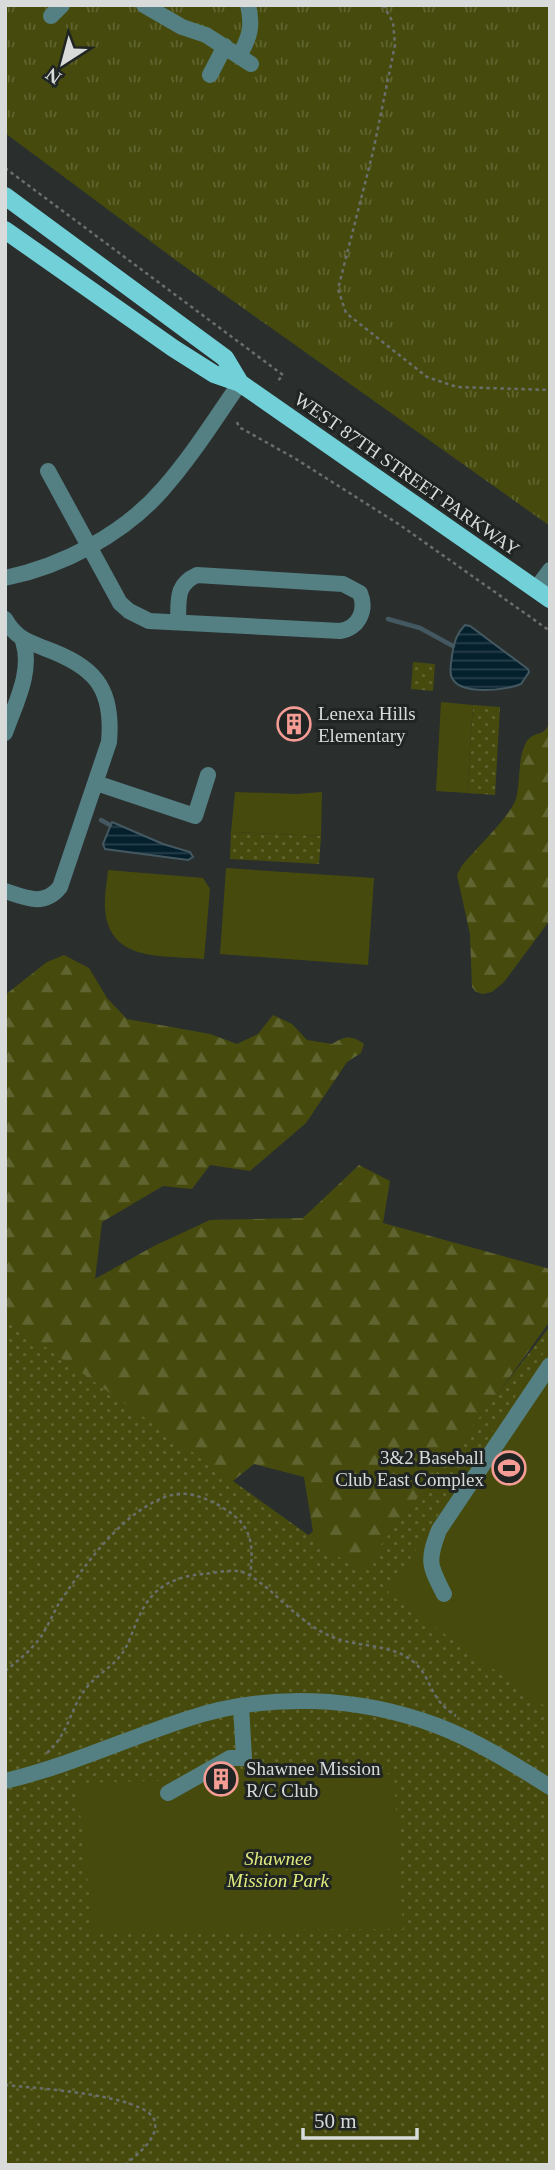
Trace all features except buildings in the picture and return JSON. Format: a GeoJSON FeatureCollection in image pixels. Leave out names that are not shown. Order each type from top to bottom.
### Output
{"type":"FeatureCollection","features":[{"type":"Feature","properties":{"kind":"main road","name":"WEST 87TH STREET PARKWAY"},"geometry":{"type":"LineString","coordinates":[[5,196],[225,358],[240,383]]}},
{"type":"Feature","properties":{"kind":"main road","name":"WEST 87TH STREET PARKWAY"},"geometry":{"type":"LineString","coordinates":[[5,230],[173,348],[214,374],[240,383],[543,594]]}},
{"type":"Feature","properties":{"kind":"street"},"geometry":{"type":"LineString","coordinates":[[144,5],[165,11],[245,60],[252,22],[248,5]]}},
{"type":"Feature","properties":{"kind":"street"},"geometry":{"type":"LineString","coordinates":[[210,75],[225,46]]}},
{"type":"Feature","properties":{"kind":"street"},"geometry":{"type":"LineString","coordinates":[[5,578],[60,562],[126,522],[163,489],[240,383]]}},
{"type":"Feature","properties":{"kind":"street"},"geometry":{"type":"LineString","coordinates":[[48,471],[120,603],[149,621],[340,631],[355,625],[362,611],[363,600],[360,593],[343,584],[197,575],[181,587],[178,621]]}},
{"type":"Feature","properties":{"kind":"street"},"geometry":{"type":"LineString","coordinates":[[543,594],[550,570]]}},
{"type":"Feature","properties":{"kind":"street"},"geometry":{"type":"LineString","coordinates":[[5,619],[14,633],[23,640],[87,668],[102,689],[110,714],[109,742],[60,887],[49,898],[35,901],[5,891]]}},
{"type":"Feature","properties":{"kind":"street"},"geometry":{"type":"LineString","coordinates":[[5,733],[26,669],[27,653],[23,640]]}},
{"type":"Feature","properties":{"kind":"street"},"geometry":{"type":"LineString","coordinates":[[96,783],[195,816],[208,775]]}},
{"type":"Feature","properties":{"kind":"street"},"geometry":{"type":"LineString","coordinates":[[444,1594],[432,1571],[430,1552],[439,1530],[550,1365]]}},
{"type":"Feature","properties":{"kind":"street"},"geometry":{"type":"LineString","coordinates":[[5,1781],[67,1763],[188,1718],[262,1702],[308,1701],[394,1712],[438,1726],[476,1743],[550,1787]]}},
{"type":"Feature","properties":{"kind":"street"},"geometry":{"type":"LineString","coordinates":[[168,1793],[230,1758],[244,1758],[241,1706]]}},
{"type":"Feature","properties":{"kind":"path"},"geometry":{"type":"LineString","coordinates":[[383,5],[393,22],[395,45],[373,152],[338,289],[346,313],[427,377],[457,387],[550,390]]}},
{"type":"Feature","properties":{"kind":"path"},"geometry":{"type":"LineString","coordinates":[[5,168],[283,375],[276,383]]}},
{"type":"Feature","properties":{"kind":"path"},"geometry":{"type":"LineString","coordinates":[[237,422],[239,427],[296,459],[400,525],[550,631]]}},
{"type":"Feature","properties":{"kind":"path"},"geometry":{"type":"LineString","coordinates":[[5,1671],[25,1656],[40,1637],[74,1582],[104,1545],[126,1522],[150,1504],[173,1495],[203,1498],[238,1518],[248,1531],[253,1550],[250,1576]]}},
{"type":"Feature","properties":{"kind":"path"},"geometry":{"type":"LineString","coordinates":[[40,1757],[60,1741],[82,1694],[123,1652],[145,1604],[162,1586],[180,1577],[236,1571],[250,1576],[312,1627],[334,1638],[361,1646],[386,1649],[410,1658],[422,1670],[441,1705],[461,1718]]}},
{"type":"Feature","properties":{"kind":"path"},"geometry":{"type":"LineString","coordinates":[[5,2085],[68,2091],[112,2099],[145,2109],[153,2116],[155,2129],[147,2144],[125,2165]]}},
{"type":"Feature","properties":{"kind":"green space"},"geometry":{"type":"Polygon","coordinates":[[[5,5],[550,5],[550,526],[177,261],[5,133],[5,5]]]}},
{"type":"Feature","properties":{"kind":"green space"},"geometry":{"type":"Polygon","coordinates":[[[413,662],[435,664],[433,691],[411,689],[413,662]]]}},
{"type":"Feature","properties":{"kind":"green space"},"geometry":{"type":"Polygon","coordinates":[[[441,702],[473,705],[467,793],[436,791],[441,702]]]}},
{"type":"Feature","properties":{"kind":"green space"},"geometry":{"type":"Polygon","coordinates":[[[473,705],[500,707],[495,795],[467,793],[473,705]]]}},
{"type":"Feature","properties":{"kind":"green space"},"geometry":{"type":"Polygon","coordinates":[[[550,721],[550,920],[504,982],[492,992],[483,994],[472,987],[470,934],[457,875],[512,806],[516,799],[524,747],[530,738],[545,730],[550,721]]]}},
{"type":"Feature","properties":{"kind":"green space"},"geometry":{"type":"Polygon","coordinates":[[[235,792],[322,792],[321,836],[231,832],[235,792]]]}},
{"type":"Feature","properties":{"kind":"green space"},"geometry":{"type":"Polygon","coordinates":[[[231,832],[321,836],[319,864],[230,859],[231,832]]]}},
{"type":"Feature","properties":{"kind":"green space"},"geometry":{"type":"Polygon","coordinates":[[[226,868],[374,878],[368,965],[220,954],[226,868]]]}},
{"type":"Feature","properties":{"kind":"green space"},"geometry":{"type":"Polygon","coordinates":[[[108,870],[203,878],[210,889],[204,959],[141,953],[117,939],[109,926],[105,909],[108,870]]]}},
{"type":"Feature","properties":{"kind":"green space"},"geometry":{"type":"Polygon","coordinates":[[[64,955],[89,968],[107,998],[127,1019],[210,1034],[237,1044],[258,1034],[273,1015],[292,1024],[307,1040],[332,1044],[348,1038],[364,1044],[361,1053],[347,1062],[306,1123],[250,1171],[210,1165],[192,1189],[163,1186],[102,1222],[95,1279],[154,1246],[210,1220],[303,1218],[359,1165],[390,1181],[383,1223],[550,1269],[550,1321],[406,1522],[398,1582],[273,1572],[313,1531],[304,1477],[254,1464],[179,1524],[5,1758],[5,995],[47,962],[64,955]]]}},
{"type":"Feature","properties":{"kind":"green space","name":"Shawnee Mission Park"},"geometry":{"type":"Polygon","coordinates":[[[5,1318],[360,1572],[550,1326],[550,2165],[5,2165],[5,1318]]]}},
{"type":"Feature","properties":{"kind":"green space","name":"3&2 Baseball Club East Complex"},"geometry":{"type":"Polygon","coordinates":[[[550,1343],[550,1710],[388,1593],[550,1343]]]}},
{"type":"Feature","properties":{"kind":"green space"},"geometry":{"type":"Polygon","coordinates":[[[394,1774],[403,1929],[93,1931],[77,1783],[394,1774]]]}},
{"type":"Feature","properties":{"kind":"water"},"geometry":{"type":"Polygon","coordinates":[[[465,625],[528,669],[529,672],[521,684],[485,690],[457,684],[451,676],[451,661],[456,639],[465,625]]]}},
{"type":"Feature","properties":{"kind":"water"},"geometry":{"type":"Polygon","coordinates":[[[112,822],[163,844],[190,852],[193,857],[188,860],[105,849],[103,844],[112,822]]]}},
{"type":"Feature","properties":{"kind":"waterway"},"geometry":{"type":"LineString","coordinates":[[388,619],[420,628],[453,646]]}},
{"type":"Feature","properties":{"kind":"waterway"},"geometry":{"type":"LineString","coordinates":[[101,820],[110,825]]}},
{"type":"Feature","properties":{"kind":"place","name":"Lenexa Hills Elementary"},"geometry":{"type":"Point","coordinates":[294,724]}},
{"type":"Feature","properties":{"kind":"place","name":"3&2 Baseball Club East Complex"},"geometry":{"type":"Point","coordinates":[509,1468]}},
{"type":"Feature","properties":{"kind":"place","name":"Shawnee Mission R/C Club"},"geometry":{"type":"Point","coordinates":[221,1779]}}]}
